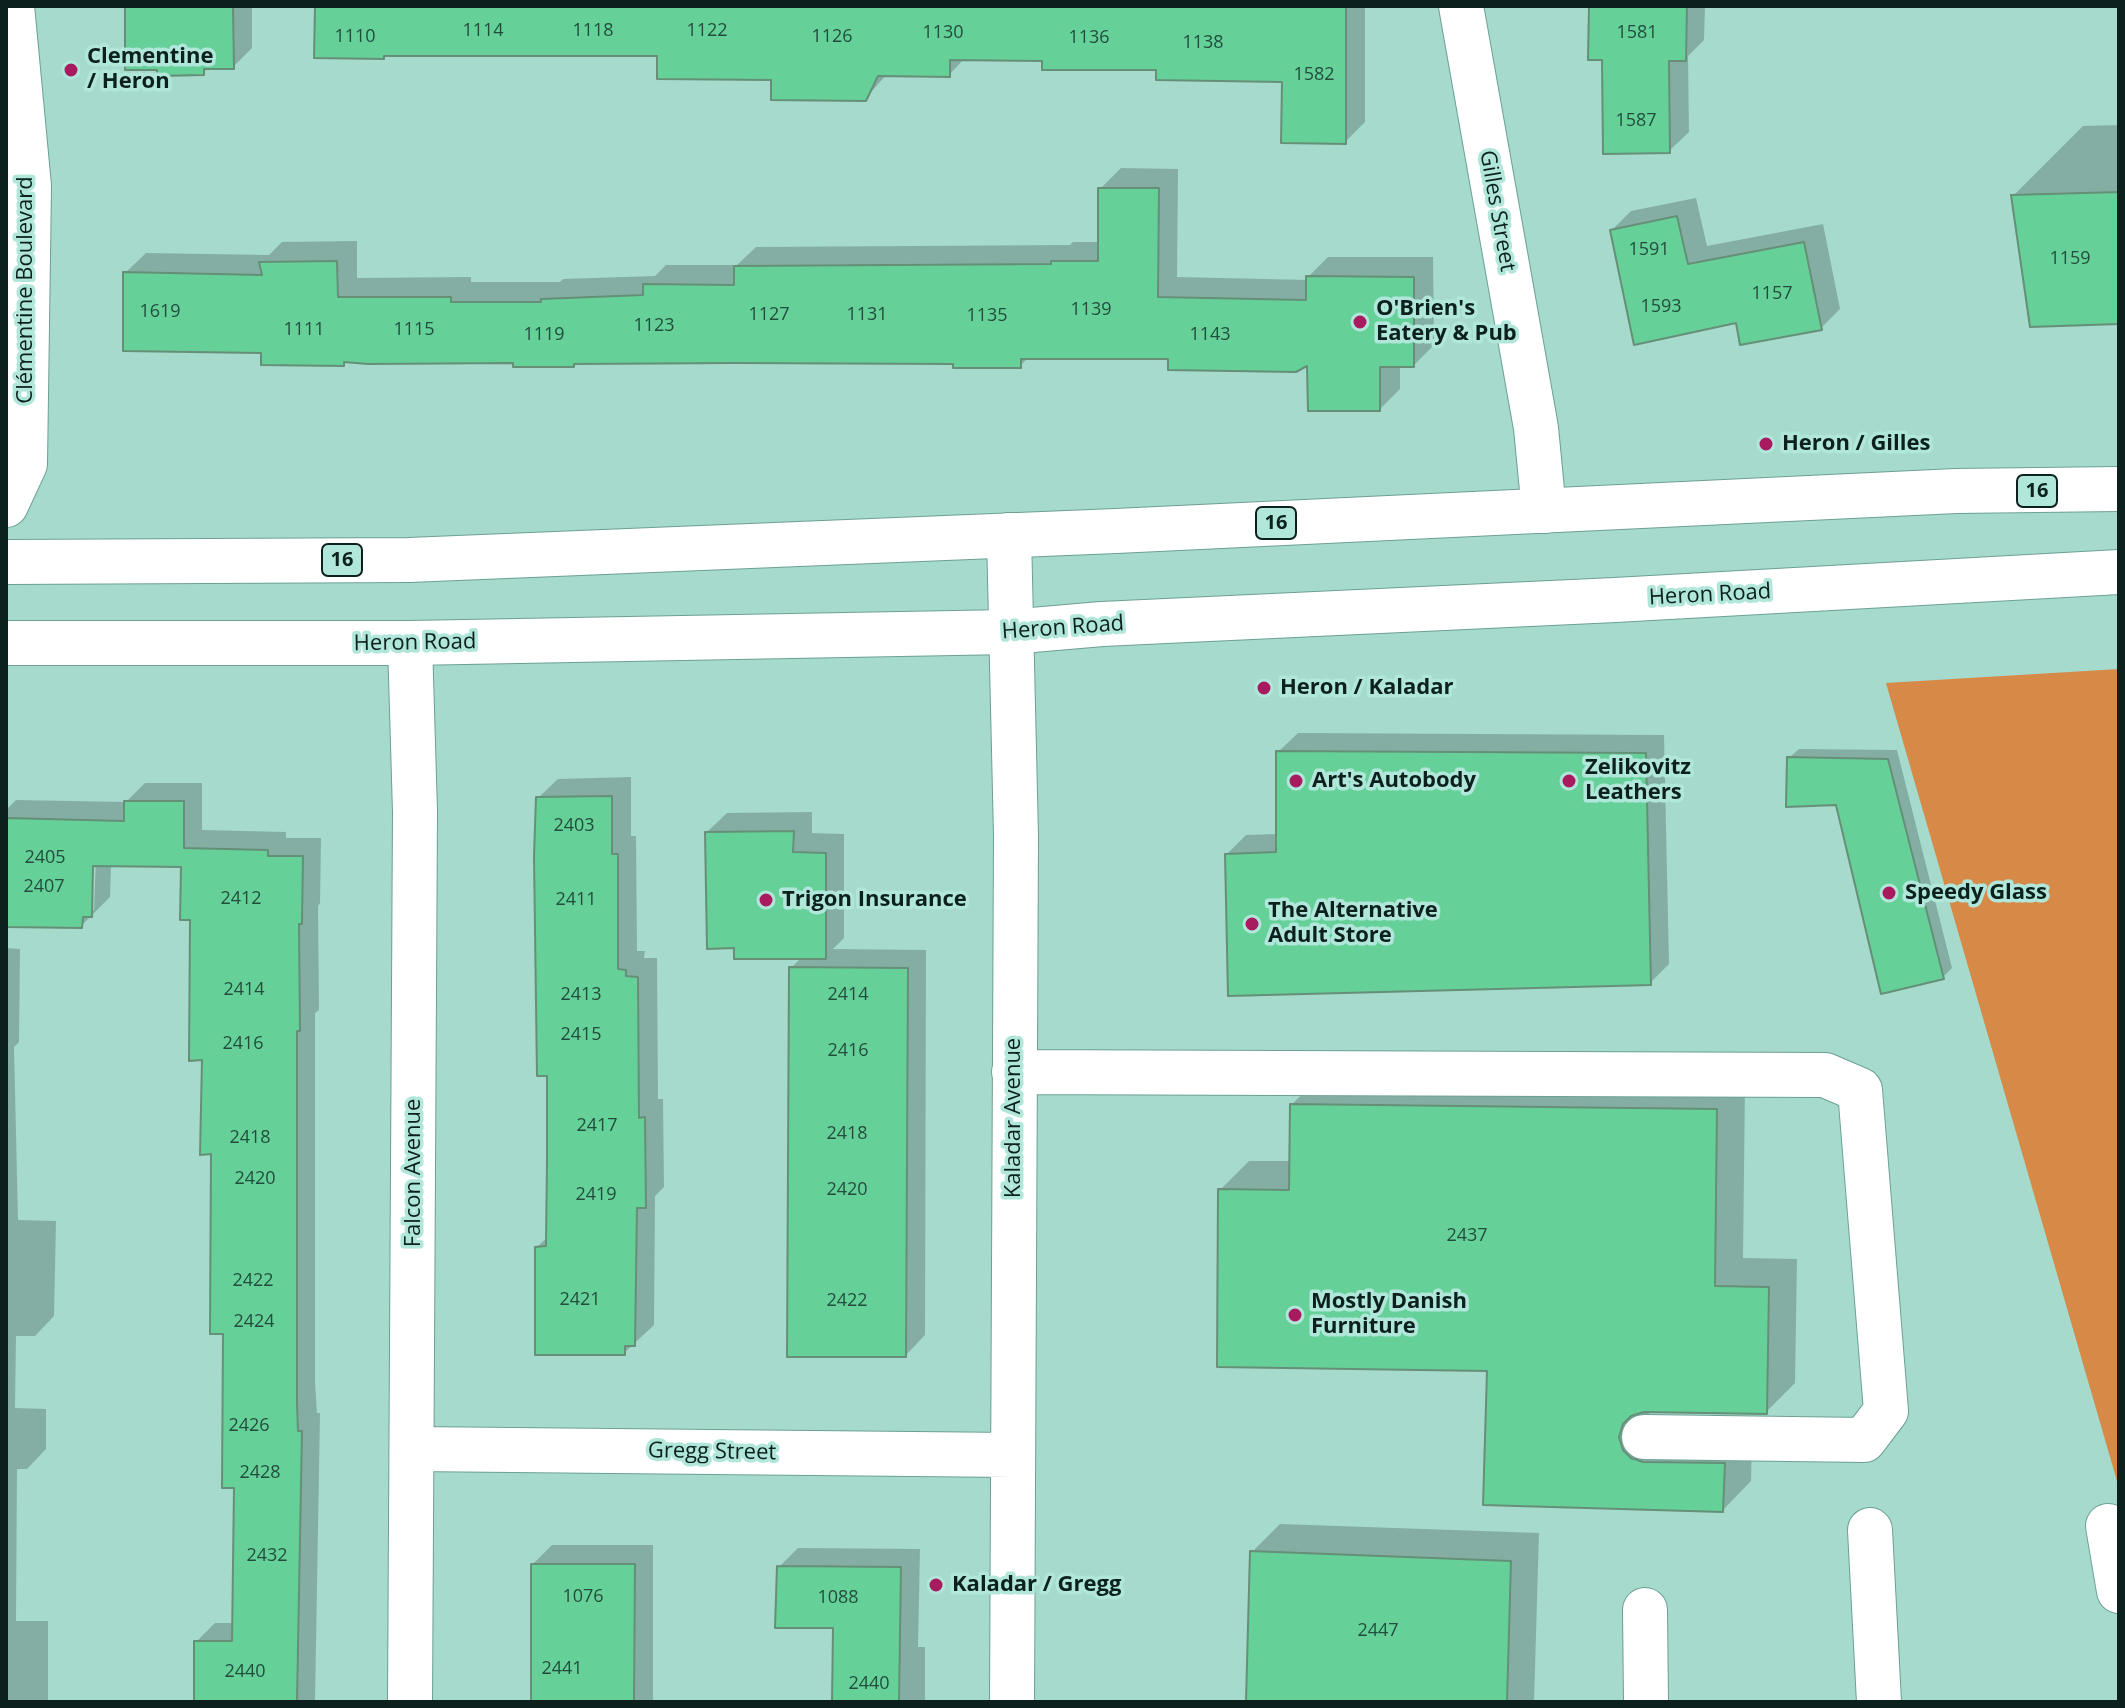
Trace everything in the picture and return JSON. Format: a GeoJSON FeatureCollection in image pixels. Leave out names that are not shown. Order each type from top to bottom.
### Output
{"type":"FeatureCollection","features":[{"type":"Feature","properties":{"kind":"main road","name":"Gilles Street"},"geometry":{"type":"LineString","coordinates":[[1461,6],[1536,428],[1544,511]]}},
{"type":"Feature","properties":{"kind":"main road","name":"Clémentine Boulevard"},"geometry":{"type":"LineString","coordinates":[[6,73],[13,14]]}},
{"type":"Feature","properties":{"kind":"main road","name":"Clémentine Boulevard"},"geometry":{"type":"LineString","coordinates":[[6,505],[25,464],[28,261],[29,186],[13,14]]}},
{"type":"Feature","properties":{"kind":"main road","name":"16"},"geometry":{"type":"LineString","coordinates":[[6,562],[409,560],[1956,491],[2119,489]]}},
{"type":"Feature","properties":{"kind":"main road","name":"Kaladar Avenue"},"geometry":{"type":"LineString","coordinates":[[1009,535],[1016,836],[1012,1702]]}},
{"type":"Feature","properties":{"kind":"main road","name":"Heron Road"},"geometry":{"type":"LineString","coordinates":[[6,643],[410,643],[1009,632],[1102,624],[1643,599],[2119,572]]}},
{"type":"Feature","properties":{"kind":"main road","name":"Falcon Avenue"},"geometry":{"type":"LineString","coordinates":[[410,643],[415,812],[410,1702]]}},
{"type":"Feature","properties":{"kind":"main road"},"geometry":{"type":"LineString","coordinates":[[1014,1072],[1825,1075],[1860,1090],[1886,1411],[1864,1440],[1644,1437]]}},
{"type":"Feature","properties":{"kind":"main road","name":"Gregg Street"},"geometry":{"type":"LineString","coordinates":[[413,1449],[1012,1455]]}},
{"type":"Feature","properties":{"kind":"main road"},"geometry":{"type":"LineString","coordinates":[[2108,1526],[2119,1591]]}},
{"type":"Feature","properties":{"kind":"main road"},"geometry":{"type":"LineString","coordinates":[[1870,1530],[1879,1702]]}},
{"type":"Feature","properties":{"kind":"main road"},"geometry":{"type":"LineString","coordinates":[[1645,1610],[1646,1702]]}},
{"type":"Feature","properties":{"kind":"shaded area"},"geometry":{"type":"Polygon","coordinates":[[[2119,669],[2119,1488],[1886,683],[2119,669]]]}},
{"type":"Feature","properties":{"kind":"building"},"geometry":{"type":"Polygon","coordinates":[[[125,6],[233,6],[234,69],[204,69],[204,75],[157,76],[157,70],[125,70],[125,6]]]}},
{"type":"Feature","properties":{"kind":"building"},"geometry":{"type":"Polygon","coordinates":[[[315,6],[1346,6],[1346,144],[1281,143],[1282,82],[1156,80],[1156,70],[1042,70],[1042,61],[950,60],[950,77],[878,76],[866,101],[771,100],[771,80],[657,79],[657,56],[314,58],[315,6]]]}},
{"type":"Feature","properties":{"kind":"building"},"geometry":{"type":"Polygon","coordinates":[[[1589,6],[1687,6],[1686,61],[1669,61],[1670,153],[1603,154],[1602,60],[1588,60],[1589,6]]]}},
{"type":"Feature","properties":{"kind":"building"},"geometry":{"type":"Polygon","coordinates":[[[1098,188],[1159,188],[1158,297],[1306,300],[1306,276],[1414,277],[1414,367],[1380,367],[1380,411],[1308,411],[1307,366],[1296,372],[1168,370],[1168,359],[1021,359],[1021,368],[953,368],[953,364],[734,363],[574,364],[574,367],[513,367],[513,363],[261,365],[261,353],[123,351],[123,272],[262,275],[259,262],[337,261],[338,297],[451,297],[451,302],[541,302],[541,299],[643,295],[643,284],[734,285],[734,266],[1098,261],[1098,188]]]}},
{"type":"Feature","properties":{"kind":"building"},"geometry":{"type":"Polygon","coordinates":[[[2119,192],[2119,324],[2030,327],[2011,195],[2119,192]]]}},
{"type":"Feature","properties":{"kind":"building"},"geometry":{"type":"Polygon","coordinates":[[[1677,216],[1688,264],[1804,242],[1822,330],[1740,345],[1736,323],[1634,345],[1610,230],[1677,216]]]}},
{"type":"Feature","properties":{"kind":"building"},"geometry":{"type":"Polygon","coordinates":[[[1276,751],[1646,753],[1651,985],[1228,996],[1225,854],[1276,852],[1276,751]]]}},
{"type":"Feature","properties":{"kind":"building","name":"Speedy Glass"},"geometry":{"type":"Polygon","coordinates":[[[1787,757],[1888,759],[1944,979],[1881,994],[1836,805],[1786,807],[1787,757]]]}},
{"type":"Feature","properties":{"kind":"building"},"geometry":{"type":"Polygon","coordinates":[[[612,796],[612,854],[618,854],[618,969],[626,970],[626,976],[638,977],[639,1118],[645,1117],[646,1208],[637,1208],[635,1346],[625,1346],[625,1355],[535,1355],[535,1247],[546,1246],[547,1160],[547,1076],[537,1076],[536,797],[612,796]]]}},
{"type":"Feature","properties":{"kind":"building"},"geometry":{"type":"Polygon","coordinates":[[[124,801],[184,801],[184,848],[268,850],[268,856],[303,856],[302,924],[299,924],[300,1031],[297,1031],[297,1403],[298,1431],[302,1431],[297,1702],[194,1702],[194,1641],[232,1641],[234,1488],[222,1488],[223,1334],[210,1334],[211,1154],[200,1155],[202,1060],[189,1061],[190,920],[180,920],[181,867],[93,866],[92,917],[83,917],[82,928],[6,927],[6,818],[124,821],[124,801]]]}},
{"type":"Feature","properties":{"kind":"building","name":"Trigon Insurance"},"geometry":{"type":"Polygon","coordinates":[[[794,831],[793,852],[826,853],[826,959],[734,959],[734,948],[707,949],[705,832],[794,831]]]}},
{"type":"Feature","properties":{"kind":"building"},"geometry":{"type":"Polygon","coordinates":[[[789,967],[908,968],[906,1357],[787,1357],[789,967]]]}},
{"type":"Feature","properties":{"kind":"building"},"geometry":{"type":"Polygon","coordinates":[[[1290,1104],[1717,1109],[1715,1286],[1769,1287],[1767,1414],[1644,1412],[1631,1416],[1623,1424],[1619,1437],[1623,1450],[1631,1458],[1643,1462],[1725,1463],[1723,1512],[1483,1505],[1487,1371],[1217,1367],[1218,1189],[1289,1190],[1290,1104]]]}},
{"type":"Feature","properties":{"kind":"building"},"geometry":{"type":"Polygon","coordinates":[[[1250,1551],[1511,1561],[1507,1702],[1246,1702],[1250,1551]]]}},
{"type":"Feature","properties":{"kind":"building"},"geometry":{"type":"Polygon","coordinates":[[[531,1564],[635,1564],[634,1702],[531,1702],[531,1564]]]}},
{"type":"Feature","properties":{"kind":"building"},"geometry":{"type":"Polygon","coordinates":[[[777,1566],[901,1567],[899,1702],[832,1702],[833,1628],[775,1628],[777,1566]]]}},
{"type":"Feature","properties":{"kind":"place","name":"Clementine / Heron"},"geometry":{"type":"Point","coordinates":[71,70]}},
{"type":"Feature","properties":{"kind":"place","name":"O'Brien's Eatery & Pub"},"geometry":{"type":"Point","coordinates":[1360,322]}},
{"type":"Feature","properties":{"kind":"place","name":"Heron / Gilles"},"geometry":{"type":"Point","coordinates":[1766,444]}},
{"type":"Feature","properties":{"kind":"place","name":"Heron / Kaladar"},"geometry":{"type":"Point","coordinates":[1264,688]}},
{"type":"Feature","properties":{"kind":"place","name":"Art's Autobody"},"geometry":{"type":"Point","coordinates":[1296,781]}},
{"type":"Feature","properties":{"kind":"place","name":"Zelikovitz Leathers"},"geometry":{"type":"Point","coordinates":[1569,781]}},
{"type":"Feature","properties":{"kind":"place","name":"Speedy Glass"},"geometry":{"type":"Point","coordinates":[1889,893]}},
{"type":"Feature","properties":{"kind":"place","name":"Trigon Insurance"},"geometry":{"type":"Point","coordinates":[766,900]}},
{"type":"Feature","properties":{"kind":"place","name":"The Alternative Adult Store"},"geometry":{"type":"Point","coordinates":[1252,924]}},
{"type":"Feature","properties":{"kind":"place","name":"Mostly Danish Furniture"},"geometry":{"type":"Point","coordinates":[1295,1315]}},
{"type":"Feature","properties":{"kind":"place","name":"Kaladar / Gregg"},"geometry":{"type":"Point","coordinates":[936,1585]}}]}
